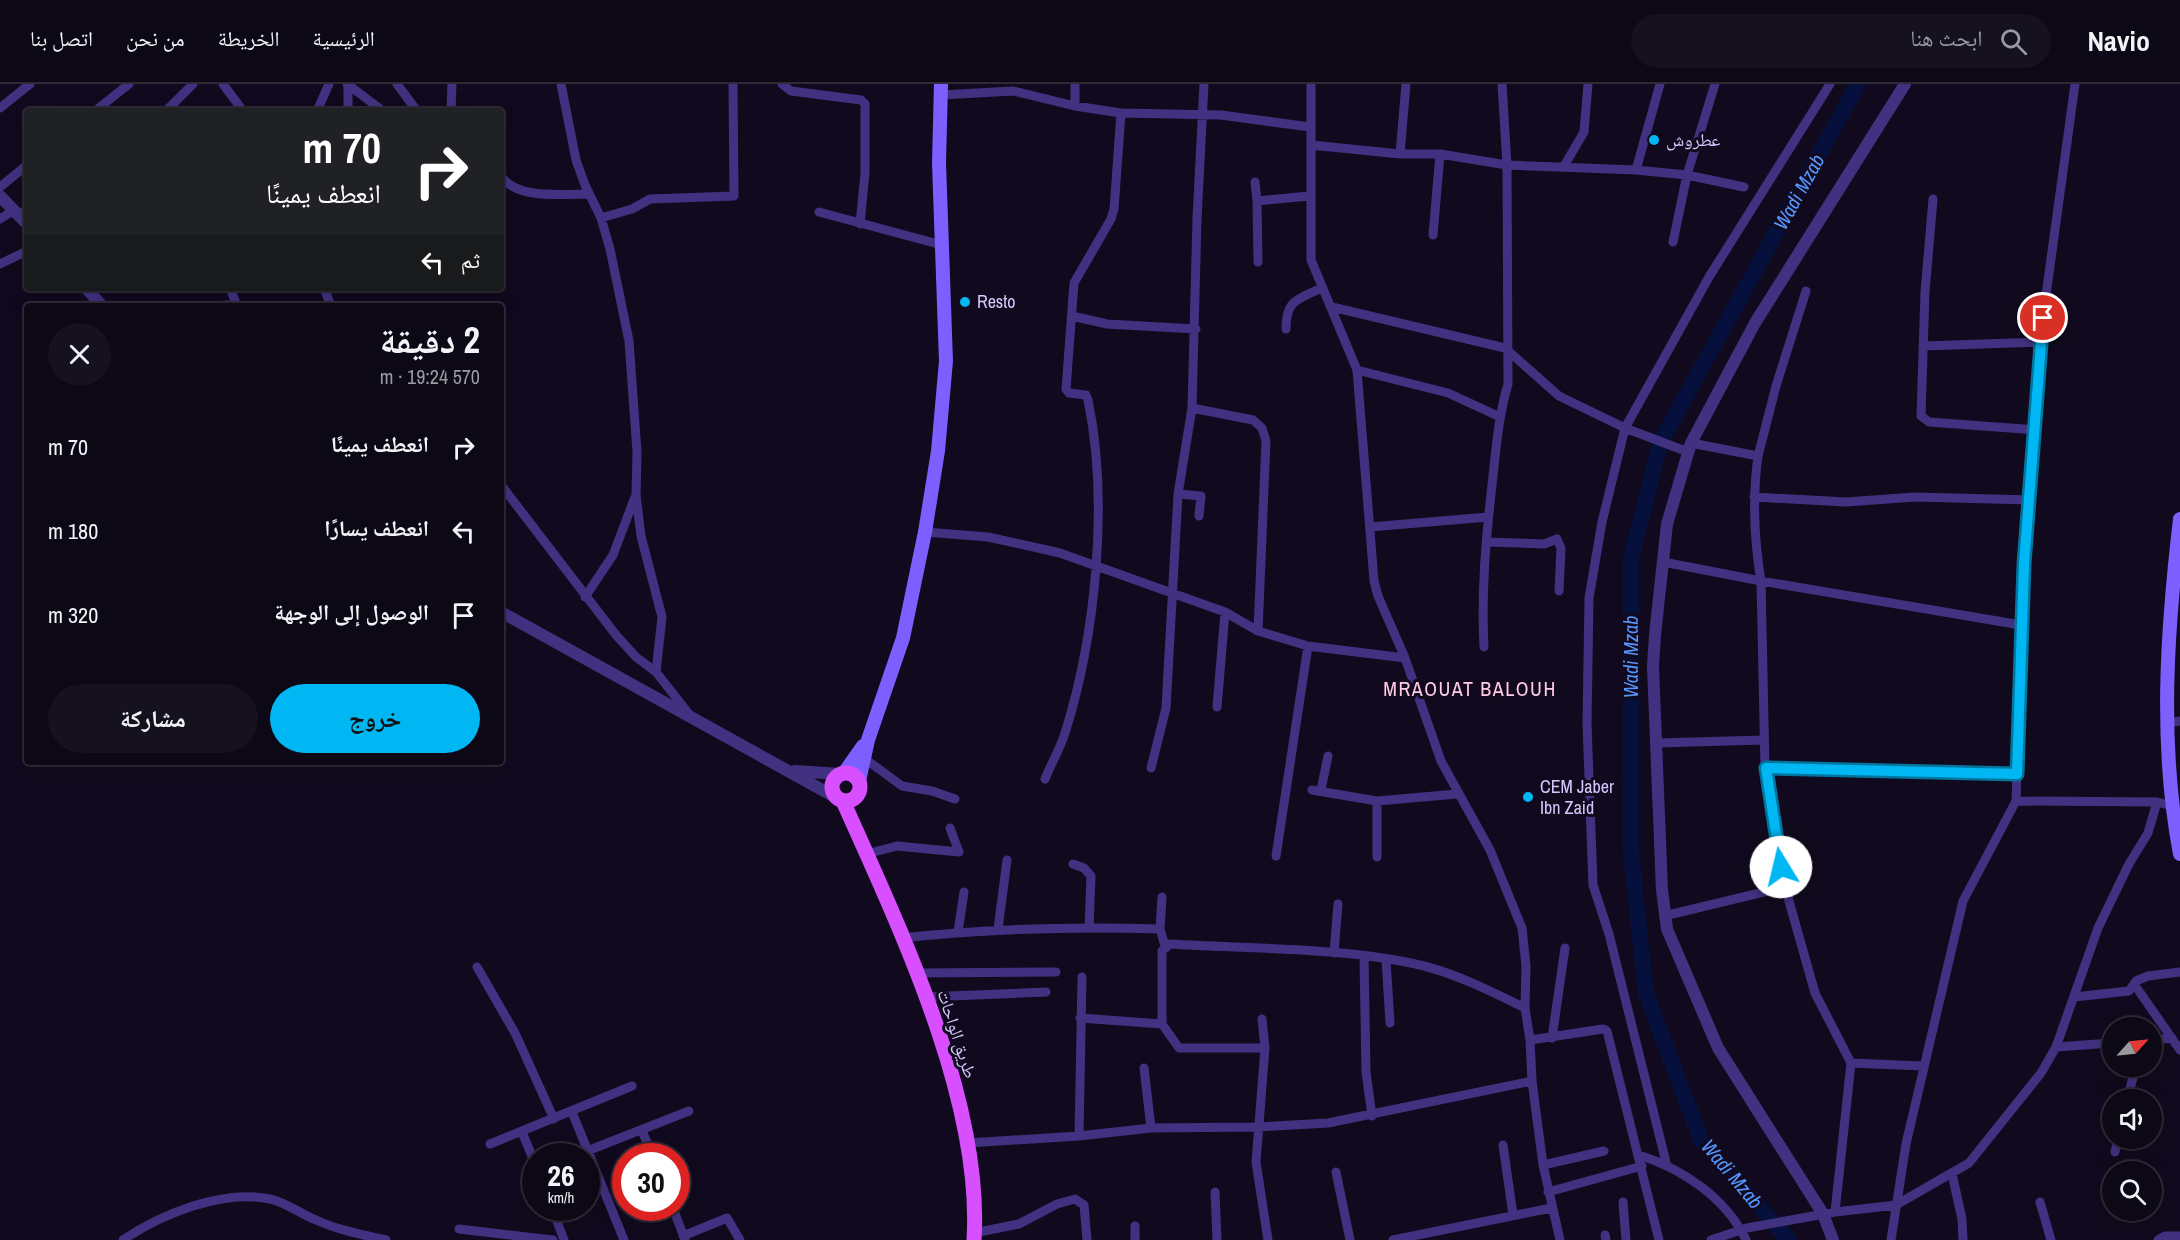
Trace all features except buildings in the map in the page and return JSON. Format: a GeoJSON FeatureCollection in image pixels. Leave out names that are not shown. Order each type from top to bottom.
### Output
{"type":"FeatureCollection","features":[{"type":"Feature","properties":{"kind":"main road"},"geometry":{"type":"LineString","coordinates":[[869,738],[832,784],[844,799],[860,790],[859,781],[869,738],[881,696],[903,638],[925,532],[938,450],[946,361],[942,245],[941,89]]}},
{"type":"Feature","properties":{"kind":"main road"},"geometry":{"type":"LineString","coordinates":[[2180,519],[2176,596],[2168,634],[2174,722],[2172,806],[2180,854]]}},
{"type":"Feature","properties":{"kind":"main road"},"geometry":{"type":"LineString","coordinates":[[842,773],[853,775],[859,781]]}},
{"type":"Feature","properties":{"kind":"main road","name":"طريق الواحات"},"geometry":{"type":"LineString","coordinates":[[844,799],[926,997],[951,1076],[968,1143],[974,1237]]}},
{"type":"Feature","properties":{"kind":"street"},"geometry":{"type":"LineString","coordinates":[[0,108],[30,84]]}},
{"type":"Feature","properties":{"kind":"street"},"geometry":{"type":"LineString","coordinates":[[169,108],[193,84]]}},
{"type":"Feature","properties":{"kind":"street"},"geometry":{"type":"LineString","coordinates":[[223,84],[241,108]]}},
{"type":"Feature","properties":{"kind":"street"},"geometry":{"type":"LineString","coordinates":[[318,108],[329,84]]}},
{"type":"Feature","properties":{"kind":"street"},"geometry":{"type":"LineString","coordinates":[[397,84],[415,108]]}},
{"type":"Feature","properties":{"kind":"street"},"geometry":{"type":"LineString","coordinates":[[451,108],[452,84]]}},
{"type":"Feature","properties":{"kind":"street"},"geometry":{"type":"LineString","coordinates":[[561,84],[576,160],[589,194],[602,218],[629,340],[637,452],[636,495],[641,536],[662,616],[656,672]]}},
{"type":"Feature","properties":{"kind":"street"},"geometry":{"type":"LineString","coordinates":[[602,218],[632,209],[650,199],[734,196],[733,84]]}},
{"type":"Feature","properties":{"kind":"street"},"geometry":{"type":"LineString","coordinates":[[782,84],[791,91],[861,100],[865,104],[865,174],[860,224]]}},
{"type":"Feature","properties":{"kind":"street"},"geometry":{"type":"LineString","coordinates":[[1075,84],[1075,106]]}},
{"type":"Feature","properties":{"kind":"street"},"geometry":{"type":"LineString","coordinates":[[1151,768],[1166,708],[1178,494],[1192,408],[1204,84]]}},
{"type":"Feature","properties":{"kind":"street"},"geometry":{"type":"LineString","coordinates":[[1311,84],[1309,196],[1311,260],[1357,370],[1378,596],[1405,657],[1441,761],[1457,794],[1490,850],[1522,928],[1526,966],[1525,1008],[1530,1040],[1532,1081],[1543,1165],[1560,1240]]}},
{"type":"Feature","properties":{"kind":"street"},"geometry":{"type":"LineString","coordinates":[[1400,154],[1406,84]]}},
{"type":"Feature","properties":{"kind":"street"},"geometry":{"type":"LineString","coordinates":[[1484,647],[1482,612],[1488,517],[1498,416],[1508,384],[1506,348],[1507,165],[1502,84]]}},
{"type":"Feature","properties":{"kind":"street"},"geometry":{"type":"LineString","coordinates":[[1564,166],[1584,132],[1588,84]]}},
{"type":"Feature","properties":{"kind":"street"},"geometry":{"type":"LineString","coordinates":[[1636,170],[1660,84]]}},
{"type":"Feature","properties":{"kind":"street"},"geometry":{"type":"LineString","coordinates":[[1673,242],[1688,176],[1715,84]]}},
{"type":"Feature","properties":{"kind":"street"},"geometry":{"type":"LineString","coordinates":[[1667,1166],[1610,934],[1593,885],[1587,724],[1589,598],[1602,522],[1625,428],[1709,277],[1830,84]]}},
{"type":"Feature","properties":{"kind":"street"},"geometry":{"type":"LineString","coordinates":[[1833,1240],[1824,1214],[1718,1048],[1701,1012],[1664,916],[1653,666],[1668,524],[1689,447],[1755,323],[1905,84]]}},
{"type":"Feature","properties":{"kind":"street"},"geometry":{"type":"LineString","coordinates":[[1891,1240],[1923,1066],[1963,900],[2016,801],[2021,625],[2036,430],[2040,342],[2051,243],[2075,84]]}},
{"type":"Feature","properties":{"kind":"street"},"geometry":{"type":"LineString","coordinates":[[347,85],[348,108]]}},
{"type":"Feature","properties":{"kind":"street"},"geometry":{"type":"LineString","coordinates":[[347,85],[379,108]]}},
{"type":"Feature","properties":{"kind":"street"},"geometry":{"type":"LineString","coordinates":[[98,108],[122,86]]}},
{"type":"Feature","properties":{"kind":"street"},"geometry":{"type":"LineString","coordinates":[[941,89],[1012,91],[1075,106],[1121,113],[1245,117],[1310,127]]}},
{"type":"Feature","properties":{"kind":"street"},"geometry":{"type":"LineString","coordinates":[[1045,779],[1064,735],[1080,669],[1095,565],[1100,491],[1096,442],[1087,397],[1081,393],[1069,393],[1066,389],[1074,283],[1111,219],[1114,209],[1121,113]]}},
{"type":"Feature","properties":{"kind":"street"},"geometry":{"type":"LineString","coordinates":[[1311,145],[1400,154],[1440,154],[1507,165],[1636,170],[1688,176],[1744,187]]}},
{"type":"Feature","properties":{"kind":"street"},"geometry":{"type":"LineString","coordinates":[[1433,235],[1440,154]]}},
{"type":"Feature","properties":{"kind":"street"},"geometry":{"type":"LineString","coordinates":[[0,187],[24,167]]}},
{"type":"Feature","properties":{"kind":"street"},"geometry":{"type":"LineString","coordinates":[[504,180],[519,189],[550,194],[589,194]]}},
{"type":"Feature","properties":{"kind":"street"},"geometry":{"type":"LineString","coordinates":[[1255,182],[1258,262]]}},
{"type":"Feature","properties":{"kind":"street"},"geometry":{"type":"LineString","coordinates":[[0,195],[22,214]]}},
{"type":"Feature","properties":{"kind":"street"},"geometry":{"type":"LineString","coordinates":[[1257,201],[1309,196]]}},
{"type":"Feature","properties":{"kind":"street"},"geometry":{"type":"LineString","coordinates":[[1933,199],[1923,346],[1921,416],[1925,421],[2036,430]]}},
{"type":"Feature","properties":{"kind":"street"},"geometry":{"type":"LineString","coordinates":[[819,212],[942,245]]}},
{"type":"Feature","properties":{"kind":"street"},"geometry":{"type":"LineString","coordinates":[[0,219],[22,214]]}},
{"type":"Feature","properties":{"kind":"street"},"geometry":{"type":"LineString","coordinates":[[0,264],[24,252]]}},
{"type":"Feature","properties":{"kind":"street"},"geometry":{"type":"LineString","coordinates":[[1286,328],[1286,313],[1291,304],[1321,288]]}},
{"type":"Feature","properties":{"kind":"street"},"geometry":{"type":"LineString","coordinates":[[89,291],[99,303]]}},
{"type":"Feature","properties":{"kind":"street"},"geometry":{"type":"LineString","coordinates":[[1806,291],[1776,386],[1758,456],[1754,497],[1754,536],[1761,581],[1763,740],[1785,887],[1815,993],[1851,1063],[1824,1214]]}},
{"type":"Feature","properties":{"kind":"street"},"geometry":{"type":"LineString","coordinates":[[1332,307],[1506,348],[1523,367],[1559,396],[1625,428],[1689,447],[1758,456]]}},
{"type":"Feature","properties":{"kind":"street"},"geometry":{"type":"LineString","coordinates":[[1072,316],[1107,324],[1196,330]]}},
{"type":"Feature","properties":{"kind":"street"},"geometry":{"type":"LineString","coordinates":[[1923,346],[2040,342]]}},
{"type":"Feature","properties":{"kind":"street"},"geometry":{"type":"LineString","coordinates":[[1357,370],[1448,393],[1498,416]]}},
{"type":"Feature","properties":{"kind":"street"},"geometry":{"type":"LineString","coordinates":[[1192,408],[1253,420],[1259,423],[1264,435],[1266,465],[1258,631]]}},
{"type":"Feature","properties":{"kind":"street"},"geometry":{"type":"LineString","coordinates":[[504,489],[628,650],[656,672],[689,714]]}},
{"type":"Feature","properties":{"kind":"street"},"geometry":{"type":"LineString","coordinates":[[1178,494],[1201,496],[1199,516]]}},
{"type":"Feature","properties":{"kind":"street"},"geometry":{"type":"LineString","coordinates":[[585,597],[613,555],[636,495]]}},
{"type":"Feature","properties":{"kind":"street"},"geometry":{"type":"LineString","coordinates":[[1754,497],[1846,501],[1915,497],[2031,500]]}},
{"type":"Feature","properties":{"kind":"street"},"geometry":{"type":"LineString","coordinates":[[1370,527],[1488,517]]}},
{"type":"Feature","properties":{"kind":"street"},"geometry":{"type":"LineString","coordinates":[[925,532],[988,537],[1029,545],[1095,565],[1225,612],[1258,631],[1308,646],[1405,657]]}},
{"type":"Feature","properties":{"kind":"street"},"geometry":{"type":"LineString","coordinates":[[1487,542],[1544,544],[1557,539],[1561,548],[1559,591]]}},
{"type":"Feature","properties":{"kind":"street"},"geometry":{"type":"LineString","coordinates":[[1663,562],[2021,625]]}},
{"type":"Feature","properties":{"kind":"street"},"geometry":{"type":"LineString","coordinates":[[1217,707],[1225,612]]}},
{"type":"Feature","properties":{"kind":"street"},"geometry":{"type":"LineString","coordinates":[[504,614],[844,799]]}},
{"type":"Feature","properties":{"kind":"street"},"geometry":{"type":"LineString","coordinates":[[1276,856],[1308,646]]}},
{"type":"Feature","properties":{"kind":"street"},"geometry":{"type":"LineString","coordinates":[[1657,743],[1763,740]]}},
{"type":"Feature","properties":{"kind":"street"},"geometry":{"type":"LineString","coordinates":[[1328,756],[1316,790],[1377,801],[1457,794]]}},
{"type":"Feature","properties":{"kind":"street"},"geometry":{"type":"LineString","coordinates":[[864,759],[902,786],[932,791],[955,799]]}},
{"type":"Feature","properties":{"kind":"street"},"geometry":{"type":"LineString","coordinates":[[1766,768],[2017,774]]}},
{"type":"Feature","properties":{"kind":"street"},"geometry":{"type":"LineString","coordinates":[[790,771],[842,773]]}},
{"type":"Feature","properties":{"kind":"street"},"geometry":{"type":"LineString","coordinates":[[1377,801],[1377,857]]}},
{"type":"Feature","properties":{"kind":"street"},"geometry":{"type":"LineString","coordinates":[[2016,801],[2157,802],[2172,806]]}},
{"type":"Feature","properties":{"kind":"street"},"geometry":{"type":"LineString","coordinates":[[1711,1240],[1744,1228],[1824,1214],[1896,1205],[1952,1174],[1973,1159],[2041,1073],[2056,1047],[2098,928],[2129,864],[2148,833],[2157,802]]}},
{"type":"Feature","properties":{"kind":"street"},"geometry":{"type":"LineString","coordinates":[[865,851],[897,846],[959,852],[950,828]]}},
{"type":"Feature","properties":{"kind":"street"},"geometry":{"type":"LineString","coordinates":[[998,929],[1007,860]]}},
{"type":"Feature","properties":{"kind":"street"},"geometry":{"type":"LineString","coordinates":[[1073,864],[1084,868],[1091,876],[1089,927]]}},
{"type":"Feature","properties":{"kind":"street"},"geometry":{"type":"LineString","coordinates":[[1664,916],[1785,887]]}},
{"type":"Feature","properties":{"kind":"street"},"geometry":{"type":"LineString","coordinates":[[958,932],[964,892]]}},
{"type":"Feature","properties":{"kind":"street"},"geometry":{"type":"LineString","coordinates":[[1162,897],[1160,929],[1165,946]]}},
{"type":"Feature","properties":{"kind":"street"},"geometry":{"type":"LineString","coordinates":[[1334,953],[1338,904]]}},
{"type":"Feature","properties":{"kind":"street"},"geometry":{"type":"LineString","coordinates":[[901,938],[998,929],[1089,927],[1160,929]]}},
{"type":"Feature","properties":{"kind":"street"},"geometry":{"type":"LineString","coordinates":[[1265,1048],[1179,1048],[1162,1024],[1162,951],[1165,946],[1170,944],[1334,953],[1424,966],[1452,975],[1525,1008]]}},
{"type":"Feature","properties":{"kind":"street"},"geometry":{"type":"LineString","coordinates":[[1552,1038],[1565,948]]}},
{"type":"Feature","properties":{"kind":"street"},"geometry":{"type":"LineString","coordinates":[[1364,957],[1365,1061],[1372,1116]]}},
{"type":"Feature","properties":{"kind":"street"},"geometry":{"type":"LineString","coordinates":[[1386,960],[1390,1023]]}},
{"type":"Feature","properties":{"kind":"street"},"geometry":{"type":"LineString","coordinates":[[477,967],[515,1033],[554,1119]]}},
{"type":"Feature","properties":{"kind":"street"},"geometry":{"type":"LineString","coordinates":[[916,973],[1056,972]]}},
{"type":"Feature","properties":{"kind":"street"},"geometry":{"type":"LineString","coordinates":[[2074,997],[2128,991],[2134,984],[2148,976],[2180,972]]}},
{"type":"Feature","properties":{"kind":"street"},"geometry":{"type":"LineString","coordinates":[[1078,1136],[1082,977]]}},
{"type":"Feature","properties":{"kind":"street"},"geometry":{"type":"LineString","coordinates":[[2134,984],[2180,1050]]}},
{"type":"Feature","properties":{"kind":"street"},"geometry":{"type":"LineString","coordinates":[[926,997],[1046,992]]}},
{"type":"Feature","properties":{"kind":"street"},"geometry":{"type":"LineString","coordinates":[[1080,1018],[1162,1024]]}},
{"type":"Feature","properties":{"kind":"street"},"geometry":{"type":"LineString","coordinates":[[1262,1019],[1265,1048],[1256,1162],[1268,1240]]}},
{"type":"Feature","properties":{"kind":"street"},"geometry":{"type":"LineString","coordinates":[[1530,1040],[1602,1029],[1607,1031],[1659,1240]]}},
{"type":"Feature","properties":{"kind":"street"},"geometry":{"type":"LineString","coordinates":[[2162,1039],[2172,1038]]}},
{"type":"Feature","properties":{"kind":"street"},"geometry":{"type":"LineString","coordinates":[[2056,1047],[2102,1044]]}},
{"type":"Feature","properties":{"kind":"street"},"geometry":{"type":"LineString","coordinates":[[1851,1063],[1923,1066]]}},
{"type":"Feature","properties":{"kind":"street"},"geometry":{"type":"LineString","coordinates":[[1144,1068],[1151,1128]]}},
{"type":"Feature","properties":{"kind":"street"},"geometry":{"type":"LineString","coordinates":[[968,1143],[1078,1136],[1151,1128],[1328,1124],[1532,1081]]}},
{"type":"Feature","properties":{"kind":"street"},"geometry":{"type":"LineString","coordinates":[[490,1144],[632,1086]]}},
{"type":"Feature","properties":{"kind":"street"},"geometry":{"type":"LineString","coordinates":[[600,1146],[689,1111]]}},
{"type":"Feature","properties":{"kind":"street"},"geometry":{"type":"LineString","coordinates":[[572,1112],[584,1143]]}},
{"type":"Feature","properties":{"kind":"street"},"geometry":{"type":"LineString","coordinates":[[642,1131],[647,1143]]}},
{"type":"Feature","properties":{"kind":"street"},"geometry":{"type":"LineString","coordinates":[[522,1132],[527,1143]]}},
{"type":"Feature","properties":{"kind":"street"},"geometry":{"type":"LineString","coordinates":[[1503,1145],[1513,1215]]}},
{"type":"Feature","properties":{"kind":"street"},"geometry":{"type":"LineString","coordinates":[[1543,1165],[1604,1151]]}},
{"type":"Feature","properties":{"kind":"street"},"geometry":{"type":"LineString","coordinates":[[1639,1155],[1667,1166],[1720,1201],[1744,1228],[1746,1240]]}},
{"type":"Feature","properties":{"kind":"street"},"geometry":{"type":"LineString","coordinates":[[1548,1192],[1642,1166]]}},
{"type":"Feature","properties":{"kind":"street"},"geometry":{"type":"LineString","coordinates":[[1336,1172],[1350,1240]]}},
{"type":"Feature","properties":{"kind":"street"},"geometry":{"type":"LineString","coordinates":[[1952,1174],[1962,1219],[1963,1240]]}},
{"type":"Feature","properties":{"kind":"street"},"geometry":{"type":"LineString","coordinates":[[600,1190],[624,1240]]}},
{"type":"Feature","properties":{"kind":"street"},"geometry":{"type":"LineString","coordinates":[[1215,1192],[1217,1240]]}},
{"type":"Feature","properties":{"kind":"street"},"geometry":{"type":"LineString","coordinates":[[123,1240],[176,1211],[211,1202],[255,1197],[271,1199],[318,1222],[386,1240]]}},
{"type":"Feature","properties":{"kind":"street"},"geometry":{"type":"LineString","coordinates":[[974,1237],[1019,1224],[1057,1204],[1075,1199],[1084,1205],[1088,1240]]}},
{"type":"Feature","properties":{"kind":"street"},"geometry":{"type":"LineString","coordinates":[[1623,1202],[1626,1240]]}},
{"type":"Feature","properties":{"kind":"street"},"geometry":{"type":"LineString","coordinates":[[2040,1202],[2051,1240]]}},
{"type":"Feature","properties":{"kind":"street"},"geometry":{"type":"LineString","coordinates":[[1393,1240],[1551,1208]]}},
{"type":"Feature","properties":{"kind":"street"},"geometry":{"type":"LineString","coordinates":[[677,1221],[684,1238],[727,1218],[740,1240]]}},
{"type":"Feature","properties":{"kind":"street"},"geometry":{"type":"LineString","coordinates":[[557,1221],[564,1240]]}},
{"type":"Feature","properties":{"kind":"street"},"geometry":{"type":"LineString","coordinates":[[1135,1226],[1135,1240]]}},
{"type":"Feature","properties":{"kind":"street"},"geometry":{"type":"LineString","coordinates":[[459,1229],[501,1237],[553,1240]]}},
{"type":"Feature","properties":{"kind":"street"},"geometry":{"type":"LineString","coordinates":[[2158,1240],[2164,1236],[2180,1236]]}},
{"type":"Feature","properties":{"kind":"waterway","name":"Wadi Mzab"},"geometry":{"type":"LineString","coordinates":[[1789,1240],[1701,1140],[1646,994],[1631,853],[1631,557],[1661,441],[1858,84]]}},
{"type":"Feature","properties":{"kind":"place","name":"عطروش"},"geometry":{"type":"Point","coordinates":[1654,140]}},
{"type":"Feature","properties":{"kind":"place","name":"Resto"},"geometry":{"type":"Point","coordinates":[965,302]}},
{"type":"Feature","properties":{"kind":"place","name":"CEM Jaber Ibn Zaid"},"geometry":{"type":"Point","coordinates":[1528,797]}},
{"type":"Feature","properties":{"kind":"district","name":"MRAOUAT BALOUH"},"geometry":{"type":"Point","coordinates":[1470,689]}},
{"type":"Feature","properties":{"kind":"route"},"geometry":{"type":"LineString","coordinates":[[1781,867],[1766,768],[2017,774],[2024,564],[2032,493],[2043,318]]}}]}
